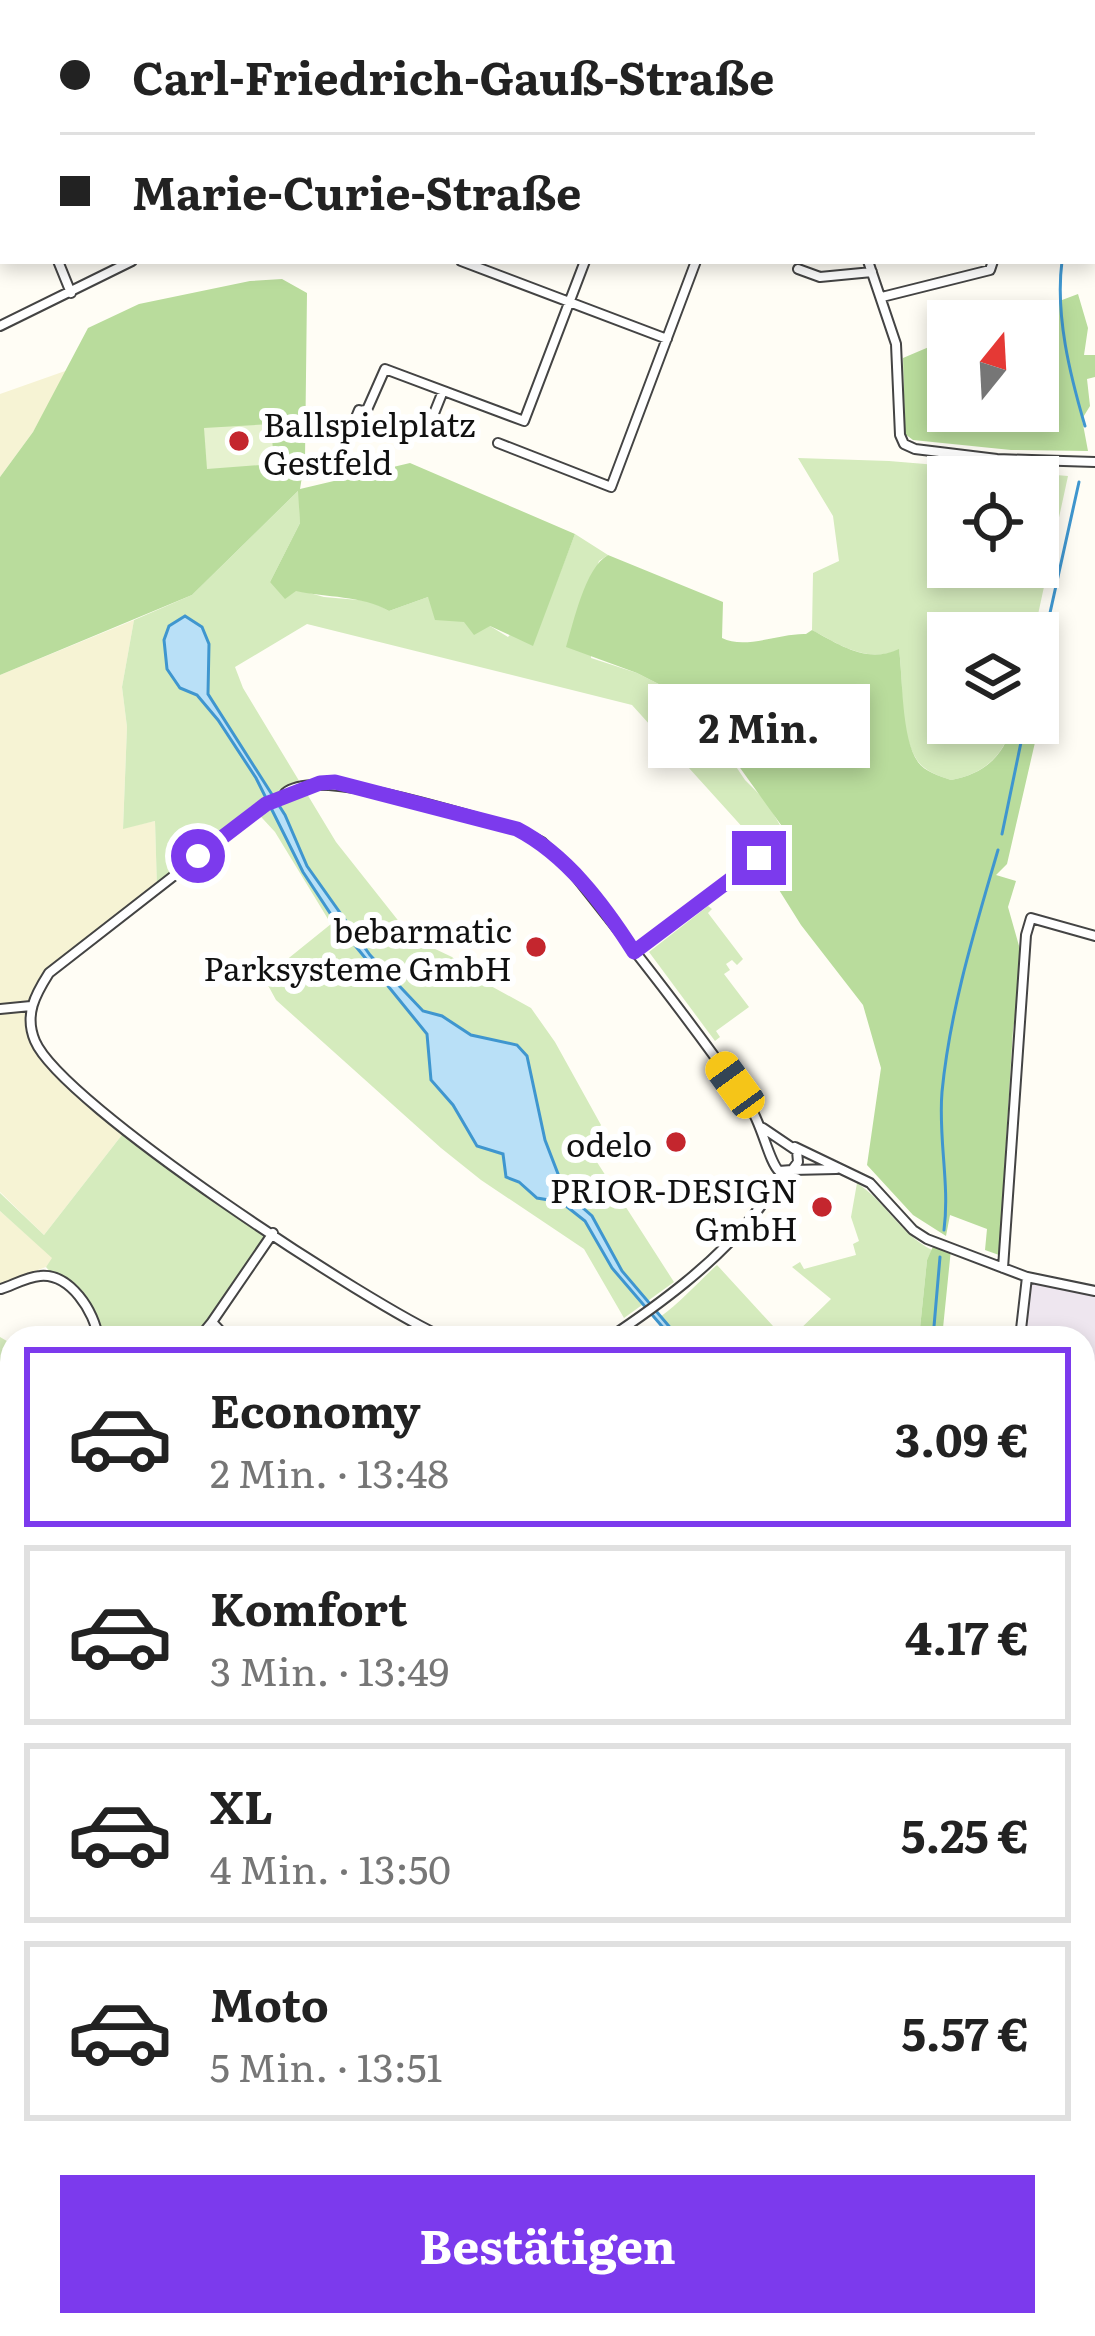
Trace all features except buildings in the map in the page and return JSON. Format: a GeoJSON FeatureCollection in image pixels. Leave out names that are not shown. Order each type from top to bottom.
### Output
{"type":"FeatureCollection","features":[{"type":"Feature","properties":{"kind":"street"},"geometry":{"type":"LineString","coordinates":[[59,264],[71,293]]}},
{"type":"Feature","properties":{"kind":"street"},"geometry":{"type":"LineString","coordinates":[[0,326],[126,264]]}},
{"type":"Feature","properties":{"kind":"street"},"geometry":{"type":"LineString","coordinates":[[469,264],[668,339]]}},
{"type":"Feature","properties":{"kind":"street"},"geometry":{"type":"LineString","coordinates":[[349,434],[359,410],[366,412],[385,369],[524,421],[584,264]]}},
{"type":"Feature","properties":{"kind":"street"},"geometry":{"type":"LineString","coordinates":[[498,443],[611,487],[695,264]]}},
{"type":"Feature","properties":{"kind":"street"},"geometry":{"type":"LineString","coordinates":[[869,264],[896,344],[904,444],[997,459],[1095,462]]}},
{"type":"Feature","properties":{"kind":"street"},"geometry":{"type":"LineString","coordinates":[[882,297],[990,270],[992,264]]}},
{"type":"Feature","properties":{"kind":"street"},"geometry":{"type":"LineString","coordinates":[[798,269],[820,277],[872,272]]}},
{"type":"Feature","properties":{"kind":"street"},"geometry":{"type":"LineString","coordinates":[[427,431],[442,391]]}},
{"type":"Feature","properties":{"kind":"street"},"geometry":{"type":"LineString","coordinates":[[421,1326],[137,1141],[42,1056],[32,1035],[31,1006],[49,973],[293,787],[335,782],[517,829],[556,854],[710,1049],[764,1128],[779,1171],[824,1166],[849,1171]]}},
{"type":"Feature","properties":{"kind":"street"},"geometry":{"type":"LineString","coordinates":[[634,952],[759,858]]}},
{"type":"Feature","properties":{"kind":"street"},"geometry":{"type":"LineString","coordinates":[[1003,1268],[1026,934],[1031,918],[1095,936]]}},
{"type":"Feature","properties":{"kind":"street"},"geometry":{"type":"LineString","coordinates":[[0,1009],[31,1006]]}},
{"type":"Feature","properties":{"kind":"street"},"geometry":{"type":"LineString","coordinates":[[764,1128],[870,1183],[913,1230],[1027,1277],[1095,1291]]}},
{"type":"Feature","properties":{"kind":"street"},"geometry":{"type":"LineString","coordinates":[[768,1190],[777,1146],[791,1146]]}},
{"type":"Feature","properties":{"kind":"street"},"geometry":{"type":"LineString","coordinates":[[626,1326],[655,1306],[754,1215],[768,1190],[799,1158],[791,1146]]}},
{"type":"Feature","properties":{"kind":"street"},"geometry":{"type":"LineString","coordinates":[[209,1326],[273,1233]]}},
{"type":"Feature","properties":{"kind":"street"},"geometry":{"type":"LineString","coordinates":[[1,1289],[38,1276],[55,1277],[73,1289],[96,1326]]}},
{"type":"Feature","properties":{"kind":"street"},"geometry":{"type":"LineString","coordinates":[[1021,1326],[1027,1277]]}},
{"type":"Feature","properties":{"kind":"street"},"geometry":{"type":"LineString","coordinates":[[212,1322],[216,1326]]}},
{"type":"Feature","properties":{"kind":"shaded area"},"geometry":{"type":"Polygon","coordinates":[[[68,370],[33,432],[0,477],[0,394],[68,370]]]}},
{"type":"Feature","properties":{"kind":"shaded area"},"geometry":{"type":"Polygon","coordinates":[[[134,620],[122,687],[127,727],[123,828],[155,821],[157,888],[49,973],[31,1006],[32,1035],[42,1056],[125,1131],[44,1235],[0,1192],[0,675],[134,620]]]}},
{"type":"Feature","properties":{"kind":"shaded area"},"geometry":{"type":"Polygon","coordinates":[[[0,1211],[53,1258],[46,1267],[0,1284],[0,1211]]]}},
{"type":"Feature","properties":{"kind":"shaded area"},"geometry":{"type":"Polygon","coordinates":[[[1027,1277],[1095,1292],[1095,1326],[1021,1326],[1027,1277]]]}},
{"type":"Feature","properties":{"kind":"green space"},"geometry":{"type":"Polygon","coordinates":[[[282,279],[307,293],[305,458],[300,489],[410,463],[575,534],[533,646],[490,626],[474,635],[464,622],[435,620],[428,597],[389,611],[355,599],[296,591],[285,599],[270,582],[300,523],[298,491],[192,595],[0,675],[0,477],[33,432],[88,328],[139,304],[282,279]]]}},
{"type":"Feature","properties":{"kind":"green space"},"geometry":{"type":"Polygon","coordinates":[[[1078,294],[1088,328],[1084,355],[1095,355],[1095,377],[1087,379],[1090,406],[1082,419],[1088,451],[1011,450],[913,440],[905,434],[903,358],[927,348],[927,432],[1059,432],[1059,301],[1078,294]]]}},
{"type":"Feature","properties":{"kind":"green space","name":"Ballspielplatz Gestfeld"},"geometry":{"type":"Polygon","coordinates":[[[271,424],[274,464],[207,469],[204,428],[271,424]]]}},
{"type":"Feature","properties":{"kind":"green space"},"geometry":{"type":"Polygon","coordinates":[[[798,458],[927,464],[927,588],[1044,588],[1039,612],[927,612],[927,744],[1004,744],[983,768],[951,780],[917,760],[904,721],[899,650],[864,653],[812,630],[813,573],[839,561],[833,516],[798,458]]]}},
{"type":"Feature","properties":{"kind":"green space"},"geometry":{"type":"Polygon","coordinates":[[[1059,475],[1068,476],[1059,518],[1059,475]]]}},
{"type":"Feature","properties":{"kind":"green space"},"geometry":{"type":"Polygon","coordinates":[[[299,490],[300,523],[270,582],[324,597],[370,601],[389,611],[428,597],[465,622],[490,626],[508,637],[556,583],[575,534],[608,555],[599,561],[594,576],[591,658],[637,673],[692,701],[784,832],[764,851],[632,705],[307,624],[235,667],[336,842],[412,938],[452,957],[480,980],[531,1008],[555,1042],[601,1125],[586,1145],[674,1282],[624,1318],[584,1249],[441,1148],[276,1000],[264,978],[331,924],[275,832],[251,806],[157,888],[155,821],[123,829],[127,727],[122,687],[134,620],[192,595],[299,490]]]}},
{"type":"Feature","properties":{"kind":"green space"},"geometry":{"type":"Polygon","coordinates":[[[608,555],[723,602],[722,638],[731,641],[752,642],[812,630],[865,654],[899,649],[912,751],[921,765],[942,777],[951,780],[983,768],[1004,744],[1035,744],[1007,864],[996,875],[1016,881],[1008,907],[1023,960],[1013,1030],[999,1255],[985,1250],[987,1229],[950,1215],[946,1236],[913,1215],[867,1165],[881,1068],[863,1005],[801,925],[759,858],[789,836],[692,701],[637,673],[566,647],[587,583],[608,555]]]}},
{"type":"Feature","properties":{"kind":"green space"},"geometry":{"type":"Polygon","coordinates":[[[708,906],[712,909],[708,913],[743,959],[737,965],[732,960],[726,964],[730,970],[724,974],[749,1007],[716,1031],[720,1037],[715,1041],[649,952],[708,906]]]}},
{"type":"Feature","properties":{"kind":"green space"},"geometry":{"type":"Polygon","coordinates":[[[125,1131],[273,1233],[208,1326],[95,1326],[85,1307],[46,1267],[52,1258],[0,1211],[0,1193],[44,1235],[125,1131]]]}},
{"type":"Feature","properties":{"kind":"green space"},"geometry":{"type":"Polygon","coordinates":[[[857,1183],[932,1250],[920,1326],[803,1326],[831,1299],[792,1267],[800,1262],[804,1269],[856,1255],[853,1244],[859,1241],[851,1217],[857,1183]]]}},
{"type":"Feature","properties":{"kind":"green space"},"geometry":{"type":"Polygon","coordinates":[[[935,1242],[951,1249],[943,1326],[920,1326],[927,1260],[935,1242]]]}},
{"type":"Feature","properties":{"kind":"green space"},"geometry":{"type":"Polygon","coordinates":[[[717,1265],[773,1326],[668,1326],[660,1317],[717,1265]]]}},
{"type":"Feature","properties":{"kind":"water"},"geometry":{"type":"Polygon","coordinates":[[[185,616],[202,627],[209,644],[208,694],[285,815],[307,866],[370,955],[423,1011],[442,1016],[471,1035],[517,1045],[527,1056],[545,1140],[565,1192],[592,1216],[622,1271],[669,1326],[662,1326],[612,1268],[585,1221],[561,1202],[537,1198],[506,1177],[503,1154],[477,1146],[453,1105],[431,1080],[427,1034],[336,922],[218,720],[197,695],[180,688],[167,669],[164,640],[169,626],[185,616]]]}},
{"type":"Feature","properties":{"kind":"waterway"},"geometry":{"type":"LineString","coordinates":[[1062,264],[1062,323],[1085,426]]}},
{"type":"Feature","properties":{"kind":"waterway"},"geometry":{"type":"LineString","coordinates":[[1050,612],[1079,482]]}},
{"type":"Feature","properties":{"kind":"waterway"},"geometry":{"type":"LineString","coordinates":[[1002,834],[1021,744]]}},
{"type":"Feature","properties":{"kind":"waterway"},"geometry":{"type":"LineString","coordinates":[[944,1230],[941,1109],[946,1061],[964,970],[998,850]]}},
{"type":"Feature","properties":{"kind":"waterway"},"geometry":{"type":"LineString","coordinates":[[934,1326],[940,1257]]}},
{"type":"Feature","properties":{"kind":"place","name":"Ballspielplatz Gestfeld"},"geometry":{"type":"Point","coordinates":[239,441]}},
{"type":"Feature","properties":{"kind":"place","name":"bebarmatic Parksysteme GmbH"},"geometry":{"type":"Point","coordinates":[536,947]}},
{"type":"Feature","properties":{"kind":"place","name":"odelo"},"geometry":{"type":"Point","coordinates":[676,1142]}},
{"type":"Feature","properties":{"kind":"place","name":"PRIOR-DESIGN GmbH"},"geometry":{"type":"Point","coordinates":[822,1207]}},
{"type":"Feature","properties":{"kind":"route"},"geometry":{"type":"LineString","coordinates":[[198,856],[278,796],[335,782],[517,829],[542,842],[569,868],[634,952],[759,858]]}}]}
